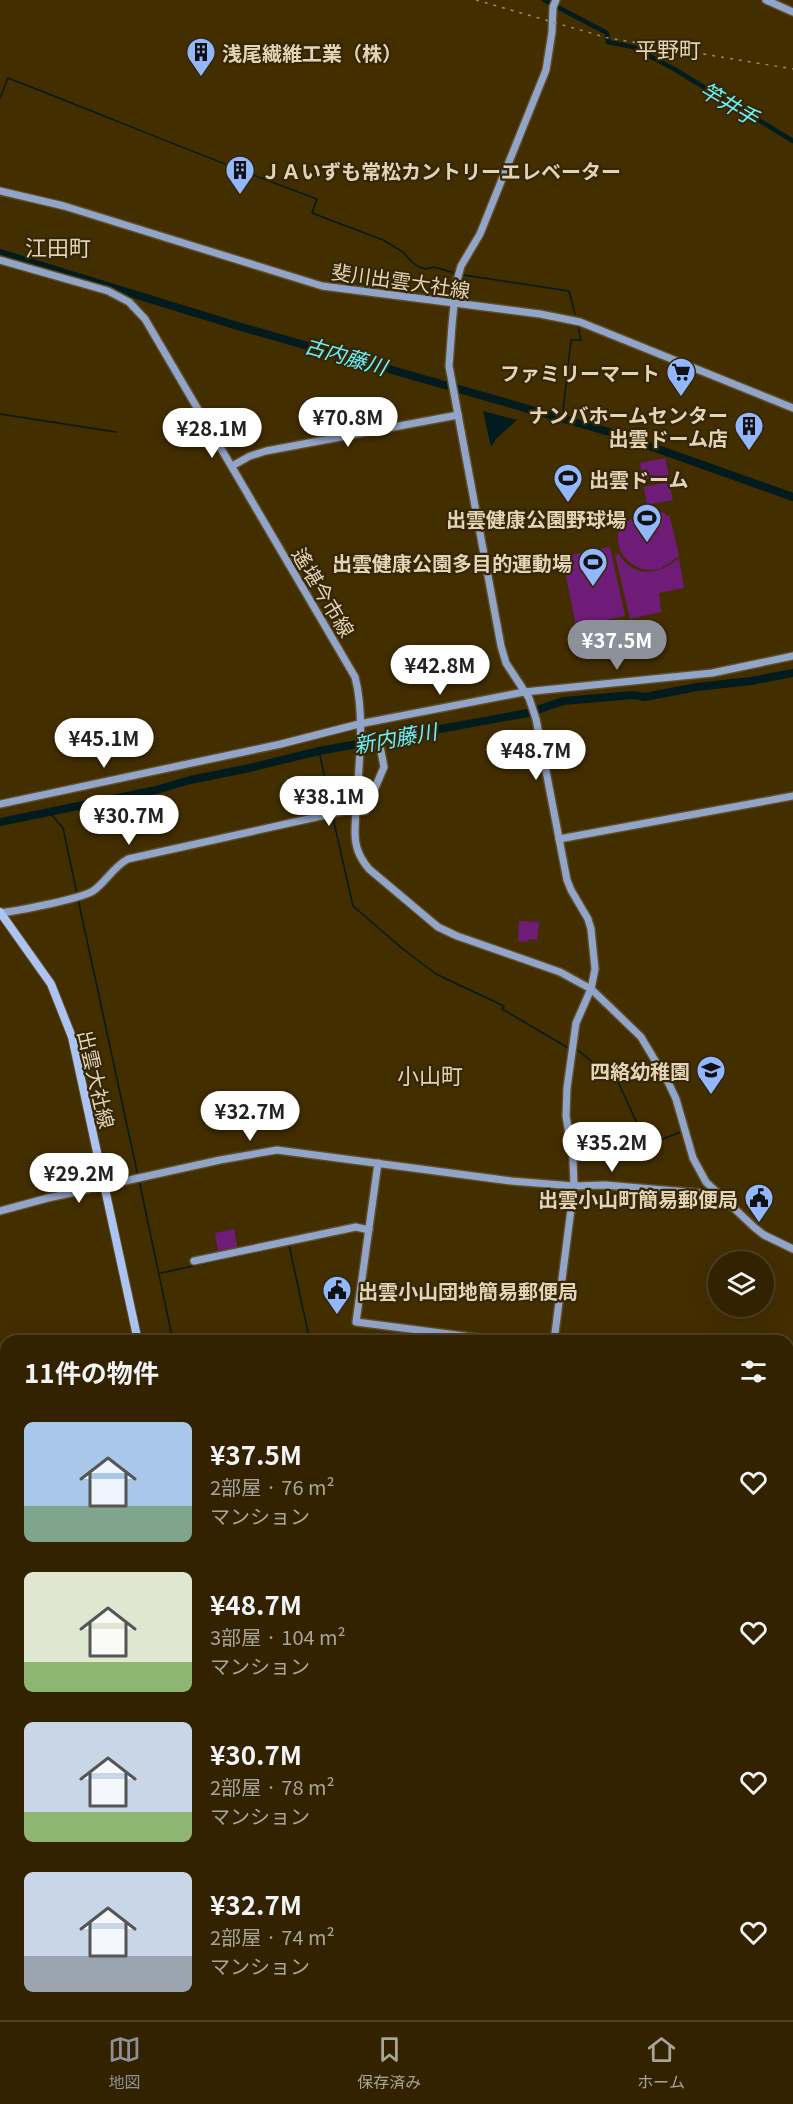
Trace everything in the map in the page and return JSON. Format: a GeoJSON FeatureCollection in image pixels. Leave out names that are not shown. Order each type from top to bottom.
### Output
{"type":"FeatureCollection","features":[{"type":"Feature","properties":{"kind":"main road","name":"出雲大社線"},"geometry":{"type":"LineString","coordinates":[[0,912],[51,984],[72,1037],[137,1335]]}},
{"type":"Feature","properties":{"kind":"street"},"geometry":{"type":"LineString","coordinates":[[555,1335],[574,1186],[573,1159],[566,1116],[567,1088],[576,1023],[591,989],[595,969],[591,929],[567,880],[536,719],[527,695],[512,674],[501,646],[449,366],[454,304],[461,266],[480,234],[546,70],[556,0]]}},
{"type":"Feature","properties":{"kind":"street"},"geometry":{"type":"LineString","coordinates":[[766,0],[793,12]]}},
{"type":"Feature","properties":{"kind":"street","name":"斐川出雲大社線"},"geometry":{"type":"LineString","coordinates":[[0,191],[64,206],[322,286],[540,314],[580,322],[793,408]]}},
{"type":"Feature","properties":{"kind":"street","name":"遙堪今市線"},"geometry":{"type":"LineString","coordinates":[[0,260],[108,291],[124,298],[137,309],[232,466],[355,677],[358,688],[359,726],[355,843],[361,860],[438,927],[457,936],[547,966],[591,989],[632,1026],[669,1084],[698,1169],[716,1192],[755,1228],[793,1249]]}},
{"type":"Feature","properties":{"kind":"street"},"geometry":{"type":"LineString","coordinates":[[232,466],[250,456],[266,451],[458,415]]}},
{"type":"Feature","properties":{"kind":"street"},"geometry":{"type":"LineString","coordinates":[[0,804],[359,726],[527,695],[712,673],[793,656]]}},
{"type":"Feature","properties":{"kind":"street"},"geometry":{"type":"LineString","coordinates":[[0,912],[77,897],[94,890],[114,868],[128,859],[299,820],[344,811],[365,811],[384,767],[380,746]]}},
{"type":"Feature","properties":{"kind":"street"},"geometry":{"type":"LineString","coordinates":[[559,840],[793,796]]}},
{"type":"Feature","properties":{"kind":"street"},"geometry":{"type":"LineString","coordinates":[[0,1211],[48,1198],[220,1160],[277,1150],[511,1181],[574,1186],[605,1185],[711,1194],[716,1192]]}},
{"type":"Feature","properties":{"kind":"street"},"geometry":{"type":"LineString","coordinates":[[378,1163],[356,1322],[457,1335]]}},
{"type":"Feature","properties":{"kind":"street"},"geometry":{"type":"LineString","coordinates":[[194,1261],[356,1227],[369,1230]]}},
{"type":"Feature","properties":{"kind":"shaded area"},"geometry":{"type":"Polygon","coordinates":[[[665,458],[669,475],[643,480],[640,463],[665,458]]]}},
{"type":"Feature","properties":{"kind":"shaded area"},"geometry":{"type":"Polygon","coordinates":[[[669,482],[673,500],[647,505],[644,487],[669,482]]]}},
{"type":"Feature","properties":{"kind":"shaded area","name":"出雲健康公園野球場"},"geometry":{"type":"Polygon","coordinates":[[[663,512],[670,517],[679,556],[659,569],[645,569],[632,564],[622,554],[619,547],[618,536],[622,522],[663,512]]]}},
{"type":"Feature","properties":{"kind":"shaded area","name":"出雲健康公園多目的運動場"},"geometry":{"type":"Polygon","coordinates":[[[610,547],[625,616],[576,626],[562,557],[610,547]]]}},
{"type":"Feature","properties":{"kind":"shaded area"},"geometry":{"type":"Polygon","coordinates":[[[619,554],[632,568],[647,572],[663,568],[679,558],[684,588],[659,593],[661,612],[630,619],[615,555],[619,554]]]}},
{"type":"Feature","properties":{"kind":"shaded area"},"geometry":{"type":"Polygon","coordinates":[[[519,921],[539,922],[537,940],[518,941],[519,921]]]}},
{"type":"Feature","properties":{"kind":"shaded area"},"geometry":{"type":"Polygon","coordinates":[[[234,1229],[238,1250],[221,1254],[218,1252],[215,1233],[234,1229]]]}},
{"type":"Feature","properties":{"kind":"water"},"geometry":{"type":"Polygon","coordinates":[[[483,411],[517,420],[496,439],[491,447],[483,411]]]}},
{"type":"Feature","properties":{"kind":"waterway","name":"竿井手"},"geometry":{"type":"LineString","coordinates":[[544,0],[607,33],[608,42],[633,47],[793,141]]}},
{"type":"Feature","properties":{"kind":"waterway"},"geometry":{"type":"LineString","coordinates":[[0,98],[8,78],[317,199],[312,213],[383,240],[403,252],[419,267],[426,269],[434,267],[455,273]]}},
{"type":"Feature","properties":{"kind":"waterway","name":"古内藤川"},"geometry":{"type":"LineString","coordinates":[[0,253],[241,327],[613,433],[793,497]]}},
{"type":"Feature","properties":{"kind":"waterway"},"geometry":{"type":"LineString","coordinates":[[463,275],[569,291],[575,314]]}},
{"type":"Feature","properties":{"kind":"waterway"},"geometry":{"type":"LineString","coordinates":[[563,411],[571,340],[581,340],[578,326]]}},
{"type":"Feature","properties":{"kind":"waterway"},"geometry":{"type":"LineString","coordinates":[[0,414],[116,432]]}},
{"type":"Feature","properties":{"kind":"waterway","name":"新内藤川"},"geometry":{"type":"LineString","coordinates":[[0,822],[156,790],[190,780],[319,751],[528,713],[563,701],[633,695],[645,697],[793,673]]}},
{"type":"Feature","properties":{"kind":"waterway"},"geometry":{"type":"LineString","coordinates":[[319,751],[332,810]]}},
{"type":"Feature","properties":{"kind":"waterway"},"geometry":{"type":"LineString","coordinates":[[50,813],[63,828],[77,894]]}},
{"type":"Feature","properties":{"kind":"waterway"},"geometry":{"type":"LineString","coordinates":[[333,818],[353,906],[436,974],[504,1006],[502,1009],[570,1049]]}},
{"type":"Feature","properties":{"kind":"waterway"},"geometry":{"type":"LineString","coordinates":[[78,899],[138,1176]]}},
{"type":"Feature","properties":{"kind":"waterway"},"geometry":{"type":"LineString","coordinates":[[575,1050],[619,1084],[647,1145],[681,1132]]}},
{"type":"Feature","properties":{"kind":"waterway"},"geometry":{"type":"LineString","coordinates":[[139,1180],[172,1335]]}},
{"type":"Feature","properties":{"kind":"waterway"},"geometry":{"type":"LineString","coordinates":[[714,1195],[722,1201]]}},
{"type":"Feature","properties":{"kind":"waterway"},"geometry":{"type":"LineString","coordinates":[[161,1273],[289,1245],[309,1335]]}},
{"type":"Feature","properties":{"kind":"railway"},"geometry":{"type":"LineString","coordinates":[[476,0],[608,38],[793,69]]}},
{"type":"Feature","properties":{"kind":"place","name":"浅尾繊維工業（株）"},"geometry":{"type":"Point","coordinates":[201,78]}},
{"type":"Feature","properties":{"kind":"place","name":"ＪＡいずも常松カントリーエレベーター"},"geometry":{"type":"Point","coordinates":[240,196]}},
{"type":"Feature","properties":{"kind":"place","name":"ファミリーマート"},"geometry":{"type":"Point","coordinates":[681,398]}},
{"type":"Feature","properties":{"kind":"place","name":"ナンバホームセンター 出雲ドーム店"},"geometry":{"type":"Point","coordinates":[749,452]}},
{"type":"Feature","properties":{"kind":"place","name":"出雲ドーム"},"geometry":{"type":"Point","coordinates":[568,504]}},
{"type":"Feature","properties":{"kind":"place","name":"出雲健康公園野球場"},"geometry":{"type":"Point","coordinates":[647,544]}},
{"type":"Feature","properties":{"kind":"place","name":"出雲健康公園多目的運動場"},"geometry":{"type":"Point","coordinates":[593,588]}},
{"type":"Feature","properties":{"kind":"place","name":"四絡幼稚園"},"geometry":{"type":"Point","coordinates":[711,1096]}},
{"type":"Feature","properties":{"kind":"place","name":"出雲小山町簡易郵便局"},"geometry":{"type":"Point","coordinates":[759,1224]}},
{"type":"Feature","properties":{"kind":"place","name":"出雲小山団地簡易郵便局"},"geometry":{"type":"Point","coordinates":[337,1316]}},
{"type":"Feature","properties":{"kind":"district","name":"平野町"},"geometry":{"type":"Point","coordinates":[668,48]}},
{"type":"Feature","properties":{"kind":"district","name":"江田町"},"geometry":{"type":"Point","coordinates":[58,246]}},
{"type":"Feature","properties":{"kind":"district","name":"小山町"},"geometry":{"type":"Point","coordinates":[430,1074]}}]}
